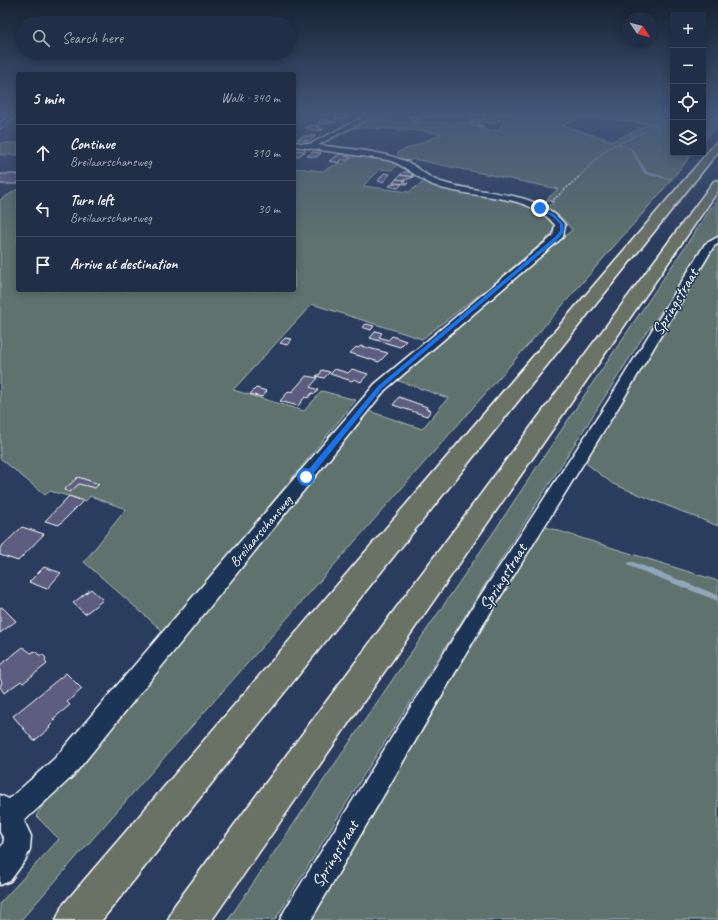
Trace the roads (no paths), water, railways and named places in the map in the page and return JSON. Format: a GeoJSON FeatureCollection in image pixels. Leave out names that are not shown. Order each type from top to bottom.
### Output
{"type":"FeatureCollection","features":[{"type":"Feature","properties":{"kind":"highway"},"geometry":{"type":"LineString","coordinates":[[76,920],[710,156]]}},
{"type":"Feature","properties":{"kind":"highway"},"geometry":{"type":"LineString","coordinates":[[188,920],[718,184]]}},
{"type":"Feature","properties":{"kind":"street","name":"Breilaarschansweg"},"geometry":{"type":"LineString","coordinates":[[4,813],[64,767],[380,387],[558,237],[562,231],[562,224],[553,215],[540,208],[498,195],[439,184],[425,178],[405,163],[392,158],[378,156]]}},
{"type":"Feature","properties":{"kind":"street","name":"Springstraat"},"geometry":{"type":"LineString","coordinates":[[296,920],[474,622],[614,403],[710,244],[718,240]]}},
{"type":"Feature","properties":{"kind":"street"},"geometry":{"type":"LineString","coordinates":[[0,871],[16,849],[18,836],[4,813]]}},
{"type":"Feature","properties":{"kind":"waterway"},"geometry":{"type":"LineString","coordinates":[[635,156],[646,173],[672,179]]}},
{"type":"Feature","properties":{"kind":"waterway"},"geometry":{"type":"LineString","coordinates":[[631,564],[718,598]]}}]}
